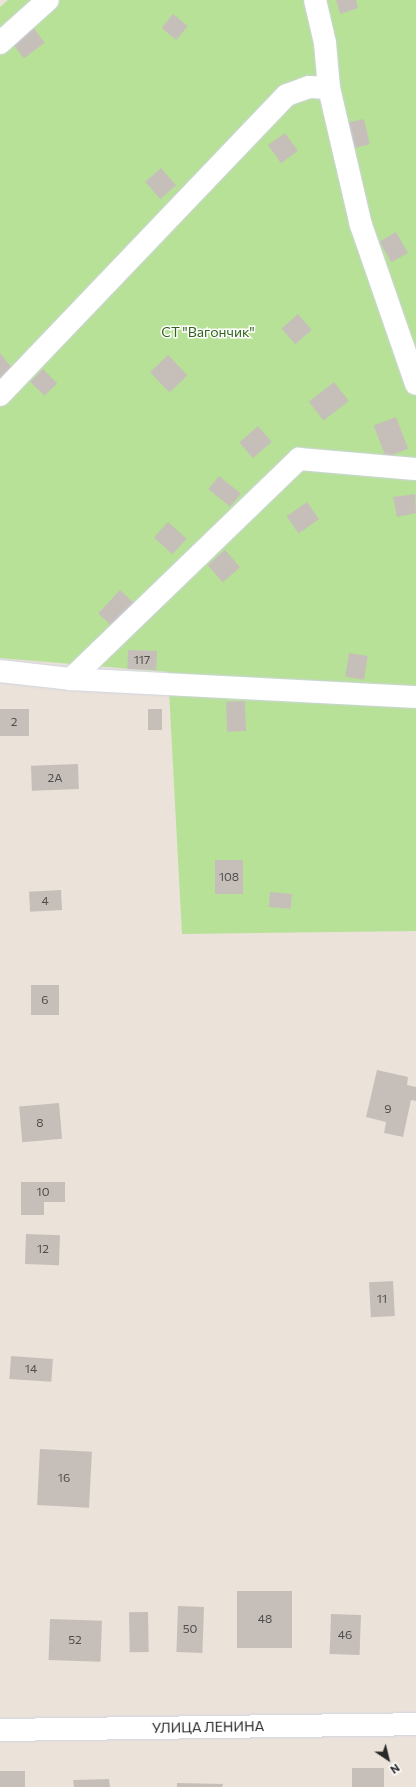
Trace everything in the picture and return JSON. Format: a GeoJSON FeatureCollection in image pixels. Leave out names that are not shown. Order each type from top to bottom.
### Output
{"type":"FeatureCollection","features":[{"type":"Feature","properties":{"kind":"street"},"geometry":{"type":"LineString","coordinates":[[0,43],[48,0]]}},
{"type":"Feature","properties":{"kind":"street"},"geometry":{"type":"LineString","coordinates":[[315,0],[326,43],[329,88],[361,224],[416,384]]}},
{"type":"Feature","properties":{"kind":"street"},"geometry":{"type":"LineString","coordinates":[[0,396],[287,95],[309,87],[329,88]]}},
{"type":"Feature","properties":{"kind":"street"},"geometry":{"type":"LineString","coordinates":[[71,679],[299,459],[416,469]]}},
{"type":"Feature","properties":{"kind":"street"},"geometry":{"type":"LineString","coordinates":[[0,671],[71,679],[416,697]]}},
{"type":"Feature","properties":{"kind":"street","name":"УЛИЦА ЛЕНИНА"},"geometry":{"type":"LineString","coordinates":[[0,1730],[416,1724]]}},
{"type":"Feature","properties":{"kind":"green space","name":"СТ \"Вагончик\""},"geometry":{"type":"Polygon","coordinates":[[[8,0],[416,0],[416,931],[182,934],[168,672],[0,658],[0,7],[8,0]]]}},
{"type":"Feature","properties":{"kind":"building"},"geometry":{"type":"Polygon","coordinates":[[[336,0],[356,0],[358,8],[340,14],[336,0]]]}},
{"type":"Feature","properties":{"kind":"building"},"geometry":{"type":"Polygon","coordinates":[[[173,14],[188,26],[176,40],[162,28],[173,14]]]}},
{"type":"Feature","properties":{"kind":"building"},"geometry":{"type":"Polygon","coordinates":[[[32,26],[45,43],[24,58],[11,42],[32,26]]]}},
{"type":"Feature","properties":{"kind":"building"},"geometry":{"type":"Polygon","coordinates":[[[364,119],[370,144],[353,148],[347,123],[364,119]]]}},
{"type":"Feature","properties":{"kind":"building"},"geometry":{"type":"Polygon","coordinates":[[[285,133],[298,151],[281,163],[268,145],[285,133]]]}},
{"type":"Feature","properties":{"kind":"building"},"geometry":{"type":"Polygon","coordinates":[[[161,168],[176,185],[160,199],[145,182],[161,168]]]}},
{"type":"Feature","properties":{"kind":"building"},"geometry":{"type":"Polygon","coordinates":[[[396,232],[408,253],[392,262],[380,242],[396,232]]]}},
{"type":"Feature","properties":{"kind":"building"},"geometry":{"type":"Polygon","coordinates":[[[298,314],[312,330],[295,344],[281,328],[298,314]]]}},
{"type":"Feature","properties":{"kind":"building"},"geometry":{"type":"Polygon","coordinates":[[[0,353],[15,372],[0,380],[0,353]]]}},
{"type":"Feature","properties":{"kind":"building"},"geometry":{"type":"Polygon","coordinates":[[[168,355],[187,375],[169,393],[150,372],[168,355]]]}},
{"type":"Feature","properties":{"kind":"building"},"geometry":{"type":"Polygon","coordinates":[[[43,369],[57,383],[44,396],[30,382],[43,369]]]}},
{"type":"Feature","properties":{"kind":"building"},"geometry":{"type":"Polygon","coordinates":[[[334,382],[349,401],[324,421],[309,402],[334,382]]]}},
{"type":"Feature","properties":{"kind":"building"},"geometry":{"type":"Polygon","coordinates":[[[396,417],[408,449],[386,457],[374,426],[396,417]]]}},
{"type":"Feature","properties":{"kind":"building"},"geometry":{"type":"Polygon","coordinates":[[[258,426],[272,442],[253,458],[239,442],[258,426]]]}},
{"type":"Feature","properties":{"kind":"building"},"geometry":{"type":"Polygon","coordinates":[[[219,476],[241,494],[230,507],[208,489],[219,476]]]}},
{"type":"Feature","properties":{"kind":"building"},"geometry":{"type":"Polygon","coordinates":[[[415,494],[416,513],[397,517],[393,497],[415,494]]]}},
{"type":"Feature","properties":{"kind":"building"},"geometry":{"type":"Polygon","coordinates":[[[307,502],[319,519],[299,534],[287,516],[307,502]]]}},
{"type":"Feature","properties":{"kind":"building"},"geometry":{"type":"Polygon","coordinates":[[[168,522],[187,539],[173,554],[154,538],[168,522]]]}},
{"type":"Feature","properties":{"kind":"building"},"geometry":{"type":"Polygon","coordinates":[[[225,550],[240,567],[223,582],[208,565],[225,550]]]}},
{"type":"Feature","properties":{"kind":"building"},"geometry":{"type":"Polygon","coordinates":[[[120,590],[134,603],[112,626],[98,613],[120,590]]]}},
{"type":"Feature","properties":{"kind":"building"},"geometry":{"type":"Polygon","coordinates":[[[128,650],[157,651],[156,670],[127,669],[128,650]]]}},
{"type":"Feature","properties":{"kind":"building"},"geometry":{"type":"Polygon","coordinates":[[[349,653],[368,656],[364,680],[345,677],[349,653]]]}},
{"type":"Feature","properties":{"kind":"building"},"geometry":{"type":"Polygon","coordinates":[[[245,701],[246,731],[227,732],[226,702],[245,701]]]}},
{"type":"Feature","properties":{"kind":"building"},"geometry":{"type":"Polygon","coordinates":[[[0,709],[29,709],[29,736],[0,736],[0,709]]]}},
{"type":"Feature","properties":{"kind":"building"},"geometry":{"type":"Polygon","coordinates":[[[148,709],[162,709],[162,730],[148,730],[148,709]]]}},
{"type":"Feature","properties":{"kind":"building"},"geometry":{"type":"Polygon","coordinates":[[[78,764],[79,789],[32,791],[31,766],[78,764]]]}},
{"type":"Feature","properties":{"kind":"building"},"geometry":{"type":"Polygon","coordinates":[[[215,860],[243,860],[243,894],[215,894],[215,860]]]}},
{"type":"Feature","properties":{"kind":"building"},"geometry":{"type":"Polygon","coordinates":[[[61,890],[62,910],[30,912],[29,892],[61,890]]]}},
{"type":"Feature","properties":{"kind":"building"},"geometry":{"type":"Polygon","coordinates":[[[270,892],[292,894],[291,909],[269,907],[270,892]]]}},
{"type":"Feature","properties":{"kind":"building"},"geometry":{"type":"Polygon","coordinates":[[[31,985],[59,985],[59,1015],[31,1015],[31,985]]]}},
{"type":"Feature","properties":{"kind":"building"},"geometry":{"type":"Polygon","coordinates":[[[377,1070],[408,1077],[407,1085],[416,1087],[416,1101],[411,1100],[403,1137],[384,1133],[386,1122],[366,1117],[377,1070]]]}},
{"type":"Feature","properties":{"kind":"building"},"geometry":{"type":"Polygon","coordinates":[[[59,1103],[62,1139],[22,1142],[19,1106],[59,1103]]]}},
{"type":"Feature","properties":{"kind":"building"},"geometry":{"type":"Polygon","coordinates":[[[21,1182],[65,1182],[65,1202],[44,1202],[44,1215],[21,1215],[21,1182]]]}},
{"type":"Feature","properties":{"kind":"building"},"geometry":{"type":"Polygon","coordinates":[[[26,1234],[60,1235],[59,1265],[25,1264],[26,1234]]]}},
{"type":"Feature","properties":{"kind":"building"},"geometry":{"type":"Polygon","coordinates":[[[393,1281],[395,1316],[371,1317],[369,1282],[393,1281]]]}},
{"type":"Feature","properties":{"kind":"building"},"geometry":{"type":"Polygon","coordinates":[[[11,1356],[53,1359],[51,1382],[9,1379],[11,1356]]]}},
{"type":"Feature","properties":{"kind":"building"},"geometry":{"type":"Polygon","coordinates":[[[40,1449],[92,1452],[89,1508],[37,1505],[40,1449]]]}},
{"type":"Feature","properties":{"kind":"building"},"geometry":{"type":"Polygon","coordinates":[[[237,1591],[292,1591],[292,1648],[237,1648],[237,1591]]]}},
{"type":"Feature","properties":{"kind":"building"},"geometry":{"type":"Polygon","coordinates":[[[178,1606],[204,1607],[202,1653],[176,1652],[178,1606]]]}},
{"type":"Feature","properties":{"kind":"building"},"geometry":{"type":"Polygon","coordinates":[[[129,1612],[148,1612],[149,1652],[130,1652],[129,1612]]]}},
{"type":"Feature","properties":{"kind":"building"},"geometry":{"type":"Polygon","coordinates":[[[331,1614],[361,1615],[360,1655],[330,1654],[331,1614]]]}},
{"type":"Feature","properties":{"kind":"building"},"geometry":{"type":"Polygon","coordinates":[[[50,1619],[102,1621],[101,1662],[49,1660],[50,1619]]]}},
{"type":"Feature","properties":{"kind":"building"},"geometry":{"type":"Polygon","coordinates":[[[352,1768],[384,1768],[384,1787],[352,1787],[352,1768]]]}},
{"type":"Feature","properties":{"kind":"building"},"geometry":{"type":"Polygon","coordinates":[[[0,1771],[25,1771],[25,1787],[0,1787],[0,1771]]]}},
{"type":"Feature","properties":{"kind":"building"},"geometry":{"type":"Polygon","coordinates":[[[109,1779],[110,1787],[74,1787],[73,1780],[109,1779]]]}},
{"type":"Feature","properties":{"kind":"building"},"geometry":{"type":"Polygon","coordinates":[[[177,1783],[223,1784],[222,1787],[177,1787],[177,1783]]]}}]}
